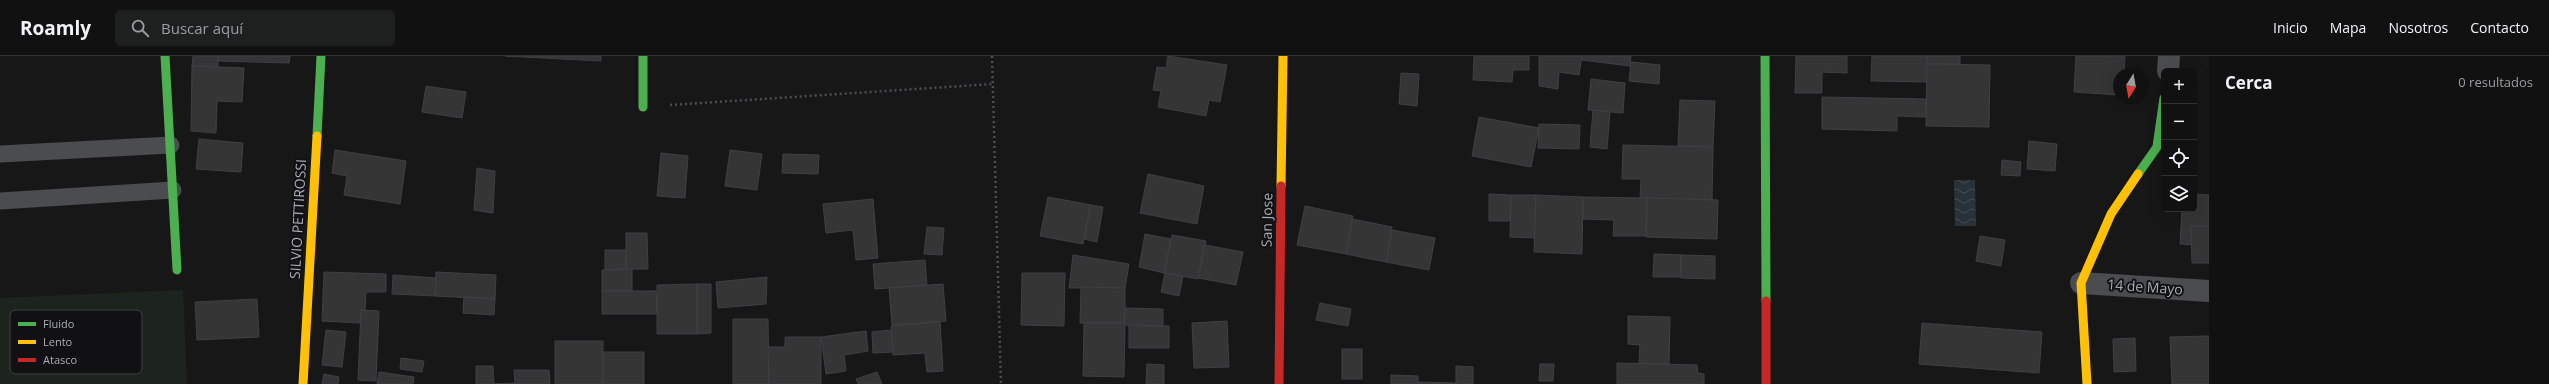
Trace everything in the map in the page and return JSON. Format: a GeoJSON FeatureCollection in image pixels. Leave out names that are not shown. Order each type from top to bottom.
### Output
{"type":"FeatureCollection","features":[{"type":"Feature","properties":{"kind":"street"},"geometry":{"type":"LineString","coordinates":[[165,56],[177,270]]}},
{"type":"Feature","properties":{"kind":"street","name":"SILVIO PETTIROSSI"},"geometry":{"type":"LineString","coordinates":[[303,384],[321,56]]}},
{"type":"Feature","properties":{"kind":"street"},"geometry":{"type":"LineString","coordinates":[[643,56],[643,107]]}},
{"type":"Feature","properties":{"kind":"street","name":"San Jose"},"geometry":{"type":"LineString","coordinates":[[1279,384],[1283,56]]}},
{"type":"Feature","properties":{"kind":"street"},"geometry":{"type":"LineString","coordinates":[[1764,56],[1766,384]]}},
{"type":"Feature","properties":{"kind":"street"},"geometry":{"type":"LineString","coordinates":[[2168,68],[2169,56]]}},
{"type":"Feature","properties":{"kind":"street"},"geometry":{"type":"LineString","coordinates":[[2087,384],[2081,283],[2111,214],[2157,147],[2163,104]]}},
{"type":"Feature","properties":{"kind":"street","name":"14 de Mayo"},"geometry":{"type":"LineString","coordinates":[[2081,283],[2209,291]]}},
{"type":"Feature","properties":{"kind":"lane"},"geometry":{"type":"LineString","coordinates":[[0,154],[171,145]]}},
{"type":"Feature","properties":{"kind":"lane"},"geometry":{"type":"LineString","coordinates":[[0,201],[173,190]]}},
{"type":"Feature","properties":{"kind":"path"},"geometry":{"type":"LineString","coordinates":[[992,56],[1001,384]]}},
{"type":"Feature","properties":{"kind":"path"},"geometry":{"type":"LineString","coordinates":[[643,107],[993,84]]}},
{"type":"Feature","properties":{"kind":"shaded area"},"geometry":{"type":"Polygon","coordinates":[[[183,290],[187,384],[0,384],[0,298],[183,290]]]}},
{"type":"Feature","properties":{"kind":"water"},"geometry":{"type":"Polygon","coordinates":[[[1954,180],[1975,180],[1976,226],[1955,226],[1954,180]]]}},
{"type":"Feature","properties":{"kind":"building"},"geometry":{"type":"Polygon","coordinates":[[[193,56],[218,56],[218,67],[192,66],[193,56]]]}},
{"type":"Feature","properties":{"kind":"building"},"geometry":{"type":"Polygon","coordinates":[[[218,56],[290,56],[289,63],[218,61],[218,56]]]}},
{"type":"Feature","properties":{"kind":"building"},"geometry":{"type":"Polygon","coordinates":[[[505,56],[601,56],[601,61],[505,56]]]}},
{"type":"Feature","properties":{"kind":"building"},"geometry":{"type":"Polygon","coordinates":[[[1168,56],[1227,65],[1220,102],[1209,100],[1206,116],[1158,107],[1161,91],[1153,90],[1157,67],[1166,68],[1168,56]]]}},
{"type":"Feature","properties":{"kind":"building"},"geometry":{"type":"Polygon","coordinates":[[[1474,56],[1529,56],[1529,70],[1513,70],[1512,82],[1473,80],[1474,56]]]}},
{"type":"Feature","properties":{"kind":"building"},"geometry":{"type":"Polygon","coordinates":[[[1539,56],[1582,56],[1579,75],[1559,72],[1558,89],[1539,86],[1539,56]]]}},
{"type":"Feature","properties":{"kind":"building"},"geometry":{"type":"Polygon","coordinates":[[[1582,56],[1631,56],[1630,66],[1582,60],[1582,56]]]}},
{"type":"Feature","properties":{"kind":"building"},"geometry":{"type":"Polygon","coordinates":[[[1796,56],[1847,56],[1847,73],[1822,72],[1822,93],[1795,93],[1796,56]]]}},
{"type":"Feature","properties":{"kind":"building"},"geometry":{"type":"Polygon","coordinates":[[[1872,56],[1927,56],[1927,82],[1871,81],[1872,56]]]}},
{"type":"Feature","properties":{"kind":"building"},"geometry":{"type":"Polygon","coordinates":[[[1927,56],[1960,56],[1960,64],[1927,64],[1927,56]]]}},
{"type":"Feature","properties":{"kind":"building"},"geometry":{"type":"Polygon","coordinates":[[[2076,56],[2125,56],[2124,68],[2113,68],[2113,95],[2074,92],[2076,56]]]}},
{"type":"Feature","properties":{"kind":"building"},"geometry":{"type":"Polygon","coordinates":[[[1631,62],[1660,65],[1659,84],[1629,81],[1631,62]]]}},
{"type":"Feature","properties":{"kind":"building"},"geometry":{"type":"Polygon","coordinates":[[[1927,64],[1990,65],[1989,127],[1926,126],[1927,64]]]}},
{"type":"Feature","properties":{"kind":"building"},"geometry":{"type":"Polygon","coordinates":[[[192,66],[244,68],[242,102],[217,101],[216,133],[191,131],[192,66]]]}},
{"type":"Feature","properties":{"kind":"building"},"geometry":{"type":"Polygon","coordinates":[[[1401,73],[1419,74],[1417,106],[1399,104],[1401,73]]]}},
{"type":"Feature","properties":{"kind":"building"},"geometry":{"type":"Polygon","coordinates":[[[1591,79],[1625,83],[1623,113],[1588,110],[1591,79]]]}},
{"type":"Feature","properties":{"kind":"building"},"geometry":{"type":"Polygon","coordinates":[[[426,86],[466,92],[462,118],[422,112],[426,86]]]}},
{"type":"Feature","properties":{"kind":"building"},"geometry":{"type":"Polygon","coordinates":[[[1822,97],[1926,99],[1926,117],[1897,116],[1897,131],[1822,129],[1822,97]]]}},
{"type":"Feature","properties":{"kind":"building"},"geometry":{"type":"Polygon","coordinates":[[[1680,100],[1715,101],[1713,147],[1678,146],[1680,100]]]}},
{"type":"Feature","properties":{"kind":"building"},"geometry":{"type":"Polygon","coordinates":[[[1593,110],[1610,112],[1607,149],[1590,147],[1593,110]]]}},
{"type":"Feature","properties":{"kind":"building"},"geometry":{"type":"Polygon","coordinates":[[[1479,117],[1539,128],[1531,167],[1472,156],[1479,117]]]}},
{"type":"Feature","properties":{"kind":"building"},"geometry":{"type":"Polygon","coordinates":[[[1539,124],[1580,125],[1579,149],[1538,148],[1539,124]]]}},
{"type":"Feature","properties":{"kind":"building"},"geometry":{"type":"Polygon","coordinates":[[[199,139],[243,143],[241,172],[196,169],[199,139]]]}},
{"type":"Feature","properties":{"kind":"building"},"geometry":{"type":"Polygon","coordinates":[[[2029,141],[2057,144],[2055,171],[2027,169],[2029,141]]]}},
{"type":"Feature","properties":{"kind":"building"},"geometry":{"type":"Polygon","coordinates":[[[1623,145],[1713,147],[1712,200],[1640,199],[1641,179],[1622,179],[1623,145]]]}},
{"type":"Feature","properties":{"kind":"building"},"geometry":{"type":"Polygon","coordinates":[[[335,150],[406,161],[400,204],[344,195],[347,176],[332,173],[335,150]]]}},
{"type":"Feature","properties":{"kind":"building"},"geometry":{"type":"Polygon","coordinates":[[[730,150],[762,154],[757,190],[725,186],[730,150]]]}},
{"type":"Feature","properties":{"kind":"building"},"geometry":{"type":"Polygon","coordinates":[[[661,153],[688,156],[685,198],[657,196],[661,153]]]}},
{"type":"Feature","properties":{"kind":"building"},"geometry":{"type":"Polygon","coordinates":[[[783,154],[819,155],[818,174],[782,173],[783,154]]]}},
{"type":"Feature","properties":{"kind":"building"},"geometry":{"type":"Polygon","coordinates":[[[2002,160],[2021,162],[2020,176],[2001,175],[2002,160]]]}},
{"type":"Feature","properties":{"kind":"building"},"geometry":{"type":"Polygon","coordinates":[[[477,168],[495,171],[493,213],[474,210],[477,168]]]}},
{"type":"Feature","properties":{"kind":"building"},"geometry":{"type":"Polygon","coordinates":[[[1148,174],[1204,186],[1197,224],[1140,213],[1148,174]]]}},
{"type":"Feature","properties":{"kind":"building"},"geometry":{"type":"Polygon","coordinates":[[[1489,194],[1511,195],[1510,221],[1489,221],[1489,194]]]}},
{"type":"Feature","properties":{"kind":"building"},"geometry":{"type":"Polygon","coordinates":[[[2197,194],[2209,195],[2209,246],[2180,244],[2182,212],[2197,212],[2197,194]]]}},
{"type":"Feature","properties":{"kind":"building"},"geometry":{"type":"Polygon","coordinates":[[[1511,195],[1536,195],[1535,238],[1510,237],[1511,195]]]}},
{"type":"Feature","properties":{"kind":"building"},"geometry":{"type":"Polygon","coordinates":[[[1536,195],[1583,197],[1582,254],[1534,252],[1536,195]]]}},
{"type":"Feature","properties":{"kind":"building"},"geometry":{"type":"Polygon","coordinates":[[[1048,197],[1091,205],[1083,244],[1040,236],[1048,197]]]}},
{"type":"Feature","properties":{"kind":"building"},"geometry":{"type":"Polygon","coordinates":[[[1583,197],[1647,198],[1646,236],[1613,236],[1614,220],[1583,219],[1583,197]]]}},
{"type":"Feature","properties":{"kind":"building"},"geometry":{"type":"Polygon","coordinates":[[[1647,198],[1718,200],[1717,239],[1646,237],[1647,198]]]}},
{"type":"Feature","properties":{"kind":"building"},"geometry":{"type":"Polygon","coordinates":[[[873,199],[878,258],[856,260],[853,230],[826,233],[823,204],[873,199]]]}},
{"type":"Feature","properties":{"kind":"building"},"geometry":{"type":"Polygon","coordinates":[[[1091,205],[1103,207],[1097,242],[1084,239],[1091,205]]]}},
{"type":"Feature","properties":{"kind":"building"},"geometry":{"type":"Polygon","coordinates":[[[1305,206],[1353,216],[1346,254],[1297,245],[1305,206]]]}},
{"type":"Feature","properties":{"kind":"building"},"geometry":{"type":"Polygon","coordinates":[[[1352,219],[1392,227],[1386,262],[1346,254],[1352,219]]]}},
{"type":"Feature","properties":{"kind":"building"},"geometry":{"type":"Polygon","coordinates":[[[2191,226],[2209,226],[2209,263],[2192,263],[2191,226]]]}},
{"type":"Feature","properties":{"kind":"building"},"geometry":{"type":"Polygon","coordinates":[[[927,227],[944,228],[942,255],[924,254],[927,227]]]}},
{"type":"Feature","properties":{"kind":"building"},"geometry":{"type":"Polygon","coordinates":[[[1392,230],[1435,238],[1429,270],[1386,262],[1392,230]]]}},
{"type":"Feature","properties":{"kind":"building"},"geometry":{"type":"Polygon","coordinates":[[[626,233],[647,233],[648,269],[626,269],[626,233]]]}},
{"type":"Feature","properties":{"kind":"building"},"geometry":{"type":"Polygon","coordinates":[[[1145,234],[1171,239],[1164,273],[1139,267],[1145,234]]]}},
{"type":"Feature","properties":{"kind":"building"},"geometry":{"type":"Polygon","coordinates":[[[1172,235],[1206,241],[1198,279],[1164,273],[1172,235]]]}},
{"type":"Feature","properties":{"kind":"building"},"geometry":{"type":"Polygon","coordinates":[[[1980,236],[2005,240],[2001,266],[1976,261],[1980,236]]]}},
{"type":"Feature","properties":{"kind":"building"},"geometry":{"type":"Polygon","coordinates":[[[1205,245],[1243,252],[1236,285],[1198,278],[1205,245]]]}},
{"type":"Feature","properties":{"kind":"building"},"geometry":{"type":"Polygon","coordinates":[[[605,250],[626,250],[626,269],[605,270],[605,250]]]}},
{"type":"Feature","properties":{"kind":"building"},"geometry":{"type":"Polygon","coordinates":[[[1654,254],[1681,255],[1681,277],[1653,277],[1654,254]]]}},
{"type":"Feature","properties":{"kind":"building"},"geometry":{"type":"Polygon","coordinates":[[[1073,255],[1129,264],[1125,288],[1069,288],[1073,255]]]}},
{"type":"Feature","properties":{"kind":"building"},"geometry":{"type":"Polygon","coordinates":[[[1681,255],[1715,256],[1715,279],[1681,278],[1681,255]]]}},
{"type":"Feature","properties":{"kind":"building"},"geometry":{"type":"Polygon","coordinates":[[[925,260],[927,285],[875,289],[873,264],[925,260]]]}},
{"type":"Feature","properties":{"kind":"building"},"geometry":{"type":"Polygon","coordinates":[[[632,269],[632,291],[602,291],[602,270],[632,269]]]}},
{"type":"Feature","properties":{"kind":"building"},"geometry":{"type":"Polygon","coordinates":[[[324,272],[386,274],[386,292],[366,292],[365,311],[361,310],[360,323],[322,321],[324,272]]]}},
{"type":"Feature","properties":{"kind":"building"},"geometry":{"type":"Polygon","coordinates":[[[436,272],[496,275],[495,299],[435,296],[436,272]]]}},
{"type":"Feature","properties":{"kind":"building"},"geometry":{"type":"Polygon","coordinates":[[[1022,273],[1065,273],[1064,326],[1021,325],[1022,273]]]}},
{"type":"Feature","properties":{"kind":"building"},"geometry":{"type":"Polygon","coordinates":[[[1165,273],[1183,276],[1179,296],[1161,292],[1165,273]]]}},
{"type":"Feature","properties":{"kind":"building"},"geometry":{"type":"Polygon","coordinates":[[[393,275],[436,278],[435,296],[392,294],[393,275]]]}},
{"type":"Feature","properties":{"kind":"building"},"geometry":{"type":"Polygon","coordinates":[[[767,277],[766,304],[718,308],[716,282],[767,277]]]}},
{"type":"Feature","properties":{"kind":"building"},"geometry":{"type":"Polygon","coordinates":[[[697,284],[711,284],[711,333],[697,334],[697,284]]]}},
{"type":"Feature","properties":{"kind":"building"},"geometry":{"type":"Polygon","coordinates":[[[697,284],[697,334],[657,334],[657,285],[697,284]]]}},
{"type":"Feature","properties":{"kind":"building"},"geometry":{"type":"Polygon","coordinates":[[[943,284],[946,321],[892,325],[889,288],[943,284]]]}},
{"type":"Feature","properties":{"kind":"building"},"geometry":{"type":"Polygon","coordinates":[[[1081,287],[1125,288],[1125,323],[1080,323],[1081,287]]]}},
{"type":"Feature","properties":{"kind":"building"},"geometry":{"type":"Polygon","coordinates":[[[602,291],[656,291],[657,314],[602,314],[602,291]]]}},
{"type":"Feature","properties":{"kind":"building"},"geometry":{"type":"Polygon","coordinates":[[[464,297],[495,299],[494,315],[463,313],[464,297]]]}},
{"type":"Feature","properties":{"kind":"building"},"geometry":{"type":"Polygon","coordinates":[[[257,299],[259,337],[197,340],[195,302],[257,299]]]}},
{"type":"Feature","properties":{"kind":"building"},"geometry":{"type":"Polygon","coordinates":[[[1320,303],[1351,309],[1348,326],[1316,320],[1320,303]]]}},
{"type":"Feature","properties":{"kind":"building"},"geometry":{"type":"Polygon","coordinates":[[[1125,308],[1163,309],[1163,326],[1124,325],[1125,308]]]}},
{"type":"Feature","properties":{"kind":"building"},"geometry":{"type":"Polygon","coordinates":[[[361,310],[379,311],[376,381],[358,380],[361,310]]]}},
{"type":"Feature","properties":{"kind":"building"},"geometry":{"type":"Polygon","coordinates":[[[1628,316],[1670,317],[1669,364],[1639,364],[1640,345],[1628,344],[1628,316]]]}},
{"type":"Feature","properties":{"kind":"building"},"geometry":{"type":"Polygon","coordinates":[[[733,319],[768,319],[769,384],[733,384],[733,319]]]}},
{"type":"Feature","properties":{"kind":"building"},"geometry":{"type":"Polygon","coordinates":[[[1227,321],[1229,367],[1194,368],[1192,323],[1227,321]]]}},
{"type":"Feature","properties":{"kind":"building"},"geometry":{"type":"Polygon","coordinates":[[[940,322],[943,371],[927,372],[925,353],[893,355],[891,326],[940,322]]]}},
{"type":"Feature","properties":{"kind":"building"},"geometry":{"type":"Polygon","coordinates":[[[1084,323],[1125,323],[1124,377],[1083,376],[1084,323]]]}},
{"type":"Feature","properties":{"kind":"building"},"geometry":{"type":"Polygon","coordinates":[[[1922,323],[2042,332],[2039,373],[1919,364],[1922,323]]]}},
{"type":"Feature","properties":{"kind":"building"},"geometry":{"type":"Polygon","coordinates":[[[1129,325],[1169,326],[1169,348],[1129,348],[1129,325]]]}},
{"type":"Feature","properties":{"kind":"building"},"geometry":{"type":"Polygon","coordinates":[[[326,330],[346,332],[342,367],[322,365],[326,330]]]}},
{"type":"Feature","properties":{"kind":"building"},"geometry":{"type":"Polygon","coordinates":[[[891,330],[893,352],[873,353],[872,332],[891,330]]]}},
{"type":"Feature","properties":{"kind":"building"},"geometry":{"type":"Polygon","coordinates":[[[866,331],[868,351],[844,355],[846,371],[826,374],[821,337],[866,331]]]}},
{"type":"Feature","properties":{"kind":"building"},"geometry":{"type":"Polygon","coordinates":[[[2209,336],[2209,384],[2172,384],[2170,337],[2209,336]]]}},
{"type":"Feature","properties":{"kind":"building"},"geometry":{"type":"Polygon","coordinates":[[[785,337],[821,337],[821,384],[769,384],[768,347],[785,347],[785,337]]]}},
{"type":"Feature","properties":{"kind":"building"},"geometry":{"type":"Polygon","coordinates":[[[2135,338],[2136,371],[2114,372],[2113,339],[2135,338]]]}},
{"type":"Feature","properties":{"kind":"building"},"geometry":{"type":"Polygon","coordinates":[[[555,341],[603,341],[603,384],[555,384],[555,341]]]}},
{"type":"Feature","properties":{"kind":"building"},"geometry":{"type":"Polygon","coordinates":[[[1342,349],[1362,349],[1362,379],[1342,379],[1342,349]]]}},
{"type":"Feature","properties":{"kind":"building"},"geometry":{"type":"Polygon","coordinates":[[[603,352],[644,352],[644,384],[603,384],[603,352]]]}},
{"type":"Feature","properties":{"kind":"building"},"geometry":{"type":"Polygon","coordinates":[[[401,358],[424,361],[422,372],[400,369],[401,358]]]}},
{"type":"Feature","properties":{"kind":"building"},"geometry":{"type":"Polygon","coordinates":[[[1617,363],[1697,365],[1698,373],[1704,374],[1704,384],[1617,384],[1617,363]]]}},
{"type":"Feature","properties":{"kind":"building"},"geometry":{"type":"Polygon","coordinates":[[[1147,364],[1164,365],[1164,384],[1146,384],[1147,364]]]}},
{"type":"Feature","properties":{"kind":"building"},"geometry":{"type":"Polygon","coordinates":[[[1540,364],[1554,364],[1553,381],[1539,381],[1540,364]]]}},
{"type":"Feature","properties":{"kind":"building"},"geometry":{"type":"Polygon","coordinates":[[[476,366],[493,366],[494,384],[476,384],[476,366]]]}},
{"type":"Feature","properties":{"kind":"building"},"geometry":{"type":"Polygon","coordinates":[[[1456,366],[1473,367],[1473,384],[1418,384],[1418,382],[1456,383],[1456,366]]]}},
{"type":"Feature","properties":{"kind":"building"},"geometry":{"type":"Polygon","coordinates":[[[514,370],[549,370],[550,384],[494,384],[515,383],[514,370]]]}},
{"type":"Feature","properties":{"kind":"building"},"geometry":{"type":"Polygon","coordinates":[[[379,372],[414,377],[413,384],[377,384],[379,372]]]}},
{"type":"Feature","properties":{"kind":"building"},"geometry":{"type":"Polygon","coordinates":[[[877,372],[882,384],[858,384],[856,379],[877,372]]]}},
{"type":"Feature","properties":{"kind":"building"},"geometry":{"type":"Polygon","coordinates":[[[324,374],[339,377],[338,384],[322,384],[324,374]]]}},
{"type":"Feature","properties":{"kind":"building"},"geometry":{"type":"Polygon","coordinates":[[[1391,375],[1418,376],[1418,384],[1391,384],[1391,375]]]}},
{"type":"Feature","properties":{"kind":"traffic: fast"},"geometry":{"type":"LineString","coordinates":[[165,56],[177,270]]}},
{"type":"Feature","properties":{"kind":"traffic: fast"},"geometry":{"type":"LineString","coordinates":[[317,136],[321,56]]}},
{"type":"Feature","properties":{"kind":"traffic: fast"},"geometry":{"type":"LineString","coordinates":[[643,56],[643,107]]}},
{"type":"Feature","properties":{"kind":"traffic: fast"},"geometry":{"type":"LineString","coordinates":[[1765,56],[1766,301]]}},
{"type":"Feature","properties":{"kind":"traffic: fast"},"geometry":{"type":"LineString","coordinates":[[2138,174],[2157,147],[2163,104]]}},
{"type":"Feature","properties":{"kind":"traffic: slow"},"geometry":{"type":"LineString","coordinates":[[1281,186],[1283,56]]}},
{"type":"Feature","properties":{"kind":"traffic: slow"},"geometry":{"type":"LineString","coordinates":[[303,384],[317,136]]}},
{"type":"Feature","properties":{"kind":"traffic: slow"},"geometry":{"type":"LineString","coordinates":[[2087,384],[2081,283],[2111,214],[2138,174]]}},
{"type":"Feature","properties":{"kind":"traffic: jam"},"geometry":{"type":"LineString","coordinates":[[1279,384],[1281,186]]}},
{"type":"Feature","properties":{"kind":"traffic: jam"},"geometry":{"type":"LineString","coordinates":[[1766,301],[1766,384]]}}]}
